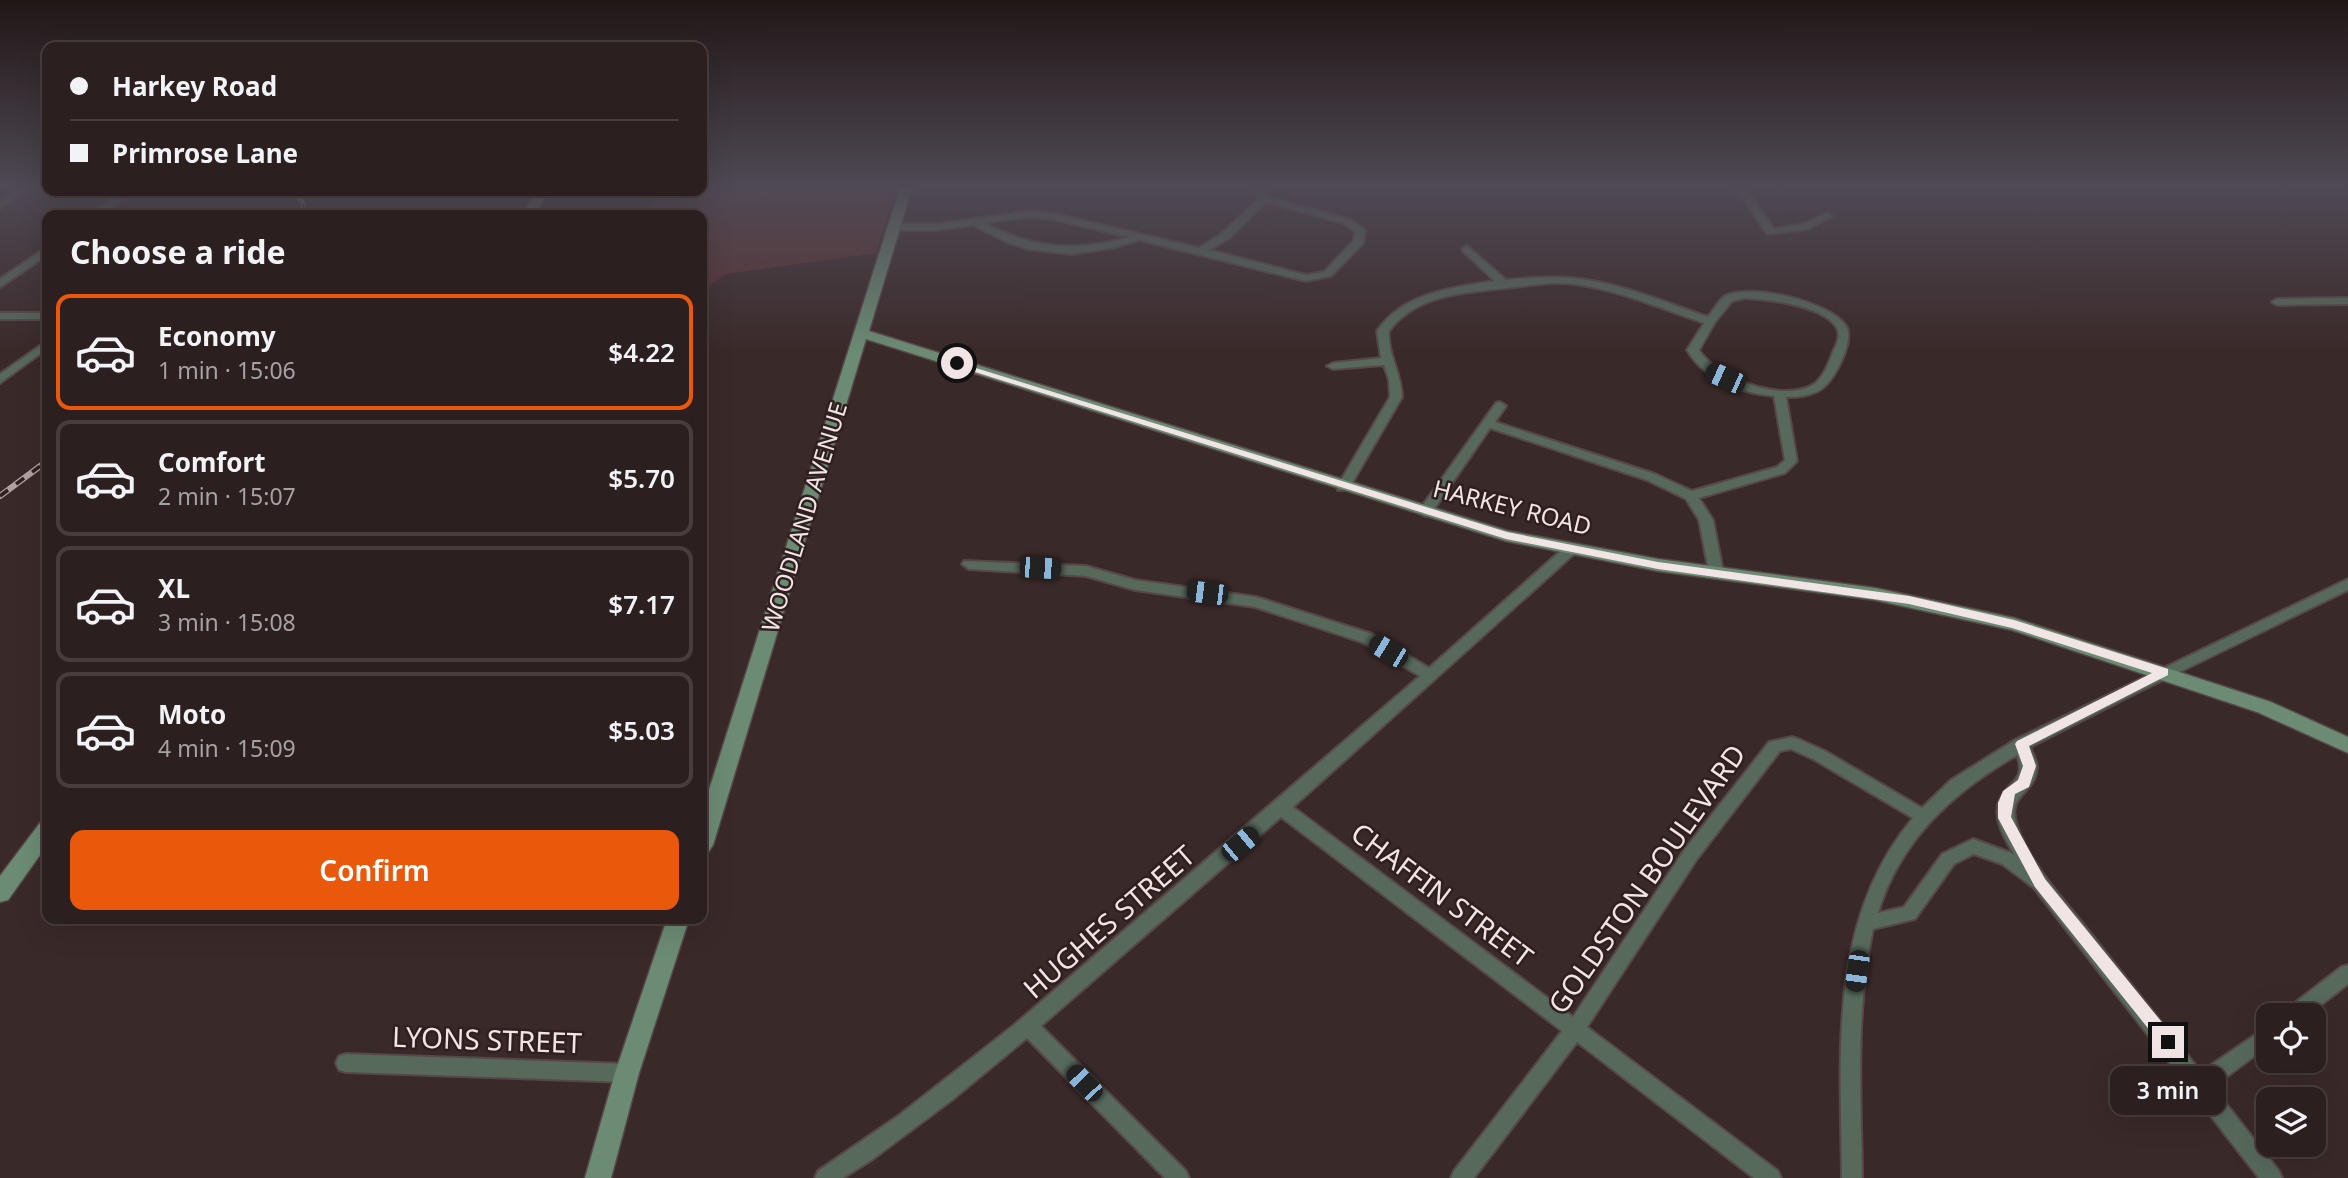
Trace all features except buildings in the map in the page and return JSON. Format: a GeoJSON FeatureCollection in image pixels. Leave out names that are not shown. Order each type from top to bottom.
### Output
{"type":"FeatureCollection","features":[{"type":"Feature","properties":{"kind":"street","name":"WOODLAND AVENUE"},"geometry":{"type":"LineString","coordinates":[[707,829],[889,243]]}},
{"type":"Feature","properties":{"kind":"street"},"geometry":{"type":"LineString","coordinates":[[1023,243],[1051,251],[1090,251],[1118,243]]}},
{"type":"Feature","properties":{"kind":"street"},"geometry":{"type":"LineString","coordinates":[[1160,243],[1306,278],[1327,274],[1357,243]]}},
{"type":"Feature","properties":{"kind":"street"},"geometry":{"type":"LineString","coordinates":[[1200,251],[1214,243]]}},
{"type":"Feature","properties":{"kind":"street"},"geometry":{"type":"LineString","coordinates":[[1467,249],[1505,285]]}},
{"type":"Feature","properties":{"kind":"street"},"geometry":{"type":"LineString","coordinates":[[0,284],[42,254]]}},
{"type":"Feature","properties":{"kind":"street"},"geometry":{"type":"LineString","coordinates":[[1343,487],[1396,397],[1397,385],[1387,361],[1383,331],[1411,305],[1434,296],[1505,285],[1551,280],[1574,281],[1710,321]]}},
{"type":"Feature","properties":{"kind":"street"},"geometry":{"type":"LineString","coordinates":[[1766,295],[1827,313],[1841,324],[1846,334],[1844,341],[1821,385],[1803,393],[1780,394],[1705,369],[1696,359],[1693,350],[1710,321],[1728,299],[1766,295]]}},
{"type":"Feature","properties":{"kind":"street"},"geometry":{"type":"LineString","coordinates":[[2277,302],[2348,301]]}},
{"type":"Feature","properties":{"kind":"street"},"geometry":{"type":"LineString","coordinates":[[0,316],[42,316]]}},
{"type":"Feature","properties":{"kind":"street","name":"HARKEY ROAD"},"geometry":{"type":"LineString","coordinates":[[862,333],[1343,487],[1425,512],[1570,550],[1919,602],[2014,624],[2264,707],[2348,745]]}},
{"type":"Feature","properties":{"kind":"street"},"geometry":{"type":"LineString","coordinates":[[0,380],[42,348]]}},
{"type":"Feature","properties":{"kind":"street"},"geometry":{"type":"LineString","coordinates":[[1333,366],[1387,361]]}},
{"type":"Feature","properties":{"kind":"street"},"geometry":{"type":"LineString","coordinates":[[1691,496],[1781,470],[1791,461],[1780,394]]}},
{"type":"Feature","properties":{"kind":"street"},"geometry":{"type":"LineString","coordinates":[[1425,512],[1500,406]]}},
{"type":"Feature","properties":{"kind":"street"},"geometry":{"type":"LineString","coordinates":[[1489,424],[1651,477],[1691,496],[1706,520],[1716,572]]}},
{"type":"Feature","properties":{"kind":"street","name":"HUGHES STREET"},"geometry":{"type":"LineString","coordinates":[[825,1178],[862,1155],[1028,1025],[1282,808],[1570,550]]}},
{"type":"Feature","properties":{"kind":"street"},"geometry":{"type":"LineString","coordinates":[[969,564],[1086,571],[1135,585],[1256,602],[1367,638],[1431,676]]}},
{"type":"Feature","properties":{"kind":"street"},"geometry":{"type":"LineString","coordinates":[[1852,1178],[1849,1055],[1853,998],[1866,923],[1890,863],[1924,817],[1956,786],[2021,744],[2347,585]]}},
{"type":"Feature","properties":{"kind":"street","name":"GOLDSTON BOULEVARD"},"geometry":{"type":"LineString","coordinates":[[1461,1178],[1574,1031],[1690,854],[1775,746],[1791,743],[1819,755],[1924,817]]}},
{"type":"Feature","properties":{"kind":"street"},"geometry":{"type":"LineString","coordinates":[[2021,744],[2029,766],[2024,784],[2010,791],[2005,803],[2005,818],[2040,883],[2201,1084],[2272,1178]]}},
{"type":"Feature","properties":{"kind":"street","name":"CHAFFIN STREET"},"geometry":{"type":"LineString","coordinates":[[1282,808],[1771,1178]]}},
{"type":"Feature","properties":{"kind":"street"},"geometry":{"type":"LineString","coordinates":[[0,894],[42,836]]}},
{"type":"Feature","properties":{"kind":"street"},"geometry":{"type":"LineString","coordinates":[[1866,923],[1909,914],[1948,859],[1973,846],[2008,859],[2040,883]]}},
{"type":"Feature","properties":{"kind":"street"},"geometry":{"type":"LineString","coordinates":[[598,1178],[627,1073],[676,924]]}},
{"type":"Feature","properties":{"kind":"street"},"geometry":{"type":"LineString","coordinates":[[2309,1003],[2348,973]]}},
{"type":"Feature","properties":{"kind":"street"},"geometry":{"type":"LineString","coordinates":[[1028,1025],[1179,1178]]}},
{"type":"Feature","properties":{"kind":"street"},"geometry":{"type":"LineString","coordinates":[[2201,1084],[2256,1044]]}},
{"type":"Feature","properties":{"kind":"street","name":"LYONS STREET"},"geometry":{"type":"LineString","coordinates":[[346,1063],[627,1073]]}},
{"type":"Feature","properties":{"kind":"shaded area"},"geometry":{"type":"Polygon","coordinates":[[[707,243],[879,243],[876,253],[726,274],[707,287],[707,243]]]}},
{"type":"Feature","properties":{"kind":"railway"},"geometry":{"type":"LineString","coordinates":[[0,496],[42,465]]}},
{"type":"Feature","properties":{"kind":"route"},"geometry":{"type":"LineString","coordinates":[[957,363],[1192,436],[1377,498],[1506,536],[1658,565],[1909,600],[2014,624],[2164,672],[2021,744],[2029,766],[2024,784],[2010,791],[2005,803],[2005,818],[2040,883],[2168,1042]]}}]}
